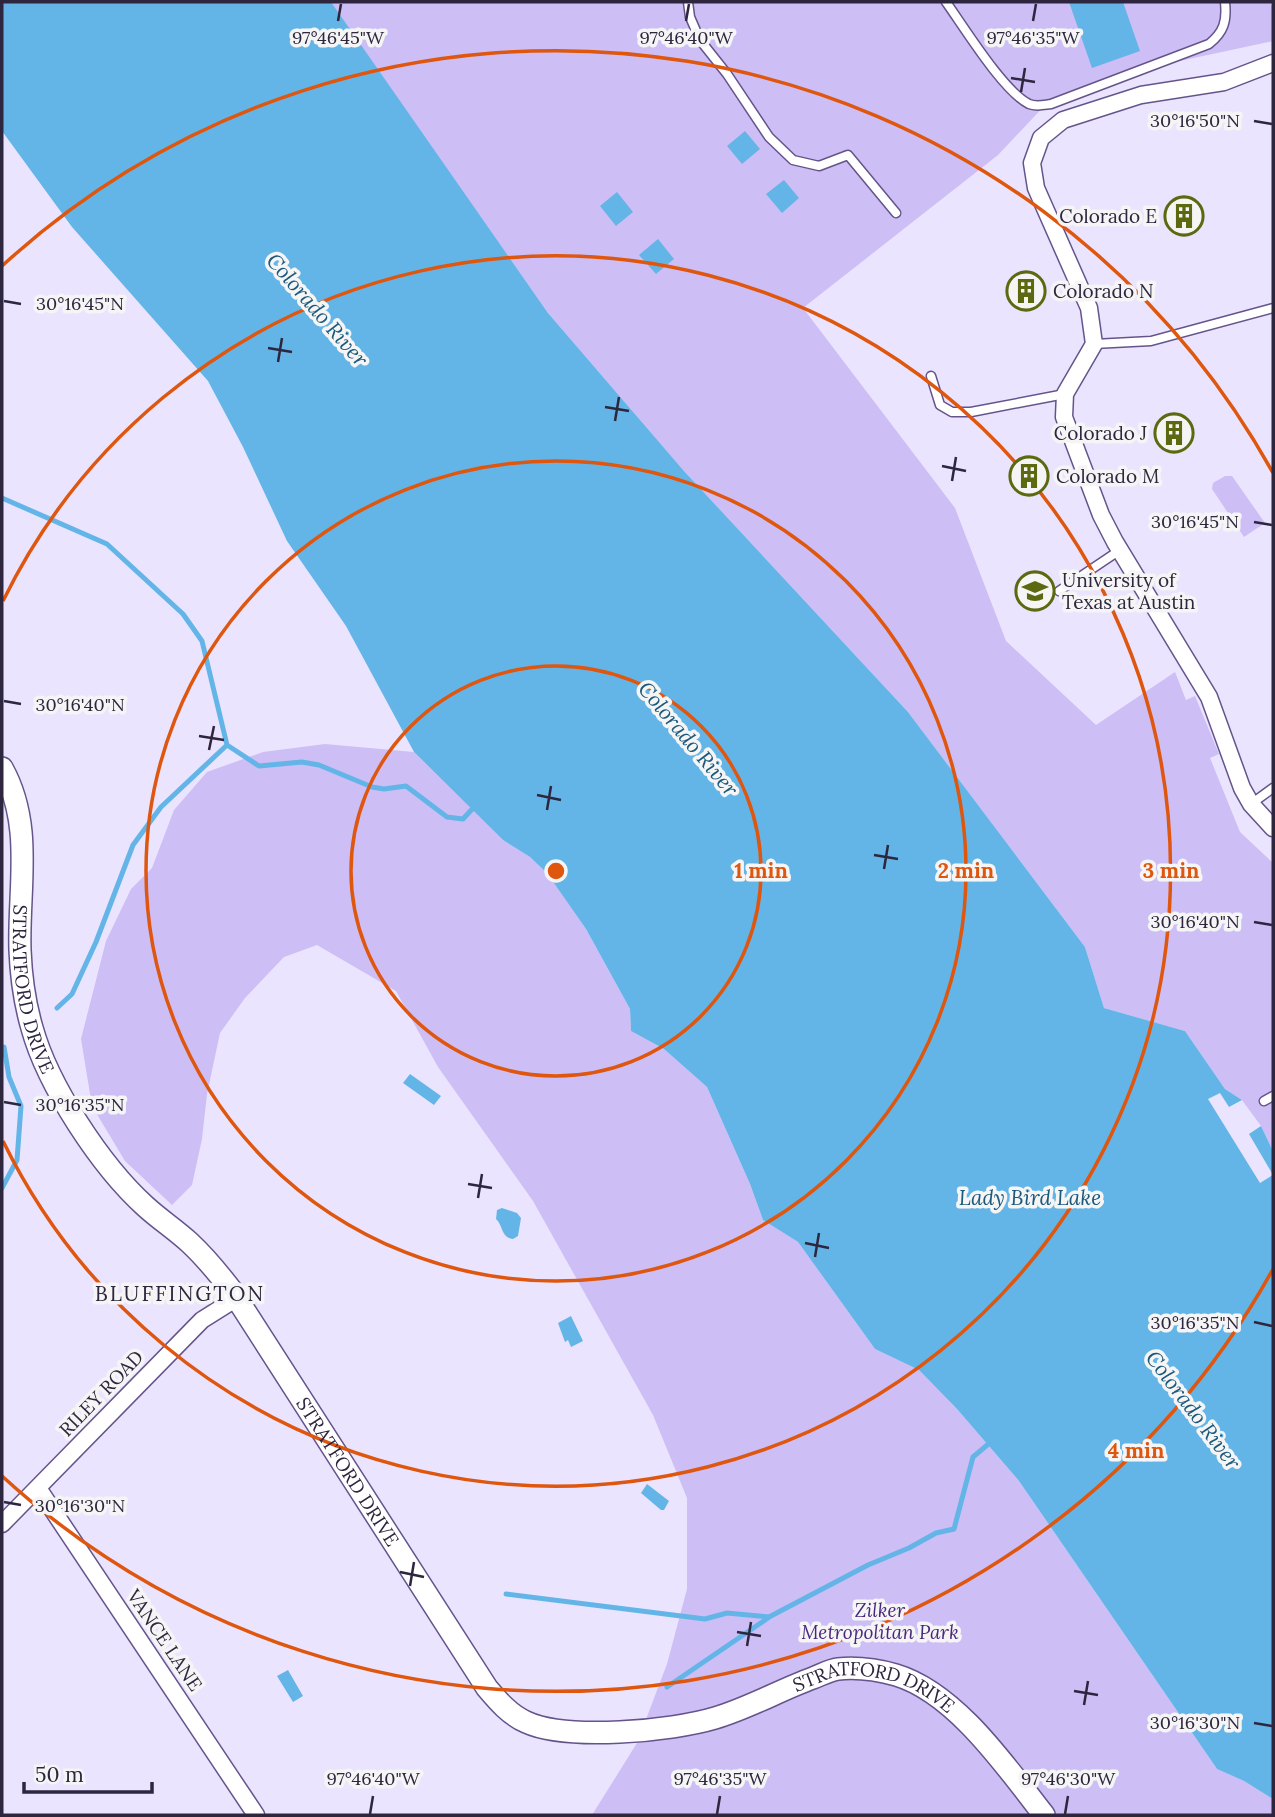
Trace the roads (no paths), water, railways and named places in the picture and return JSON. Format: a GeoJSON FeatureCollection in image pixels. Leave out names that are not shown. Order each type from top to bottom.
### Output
{"type":"FeatureCollection","features":[{"type":"Feature","properties":{"kind":"street"},"geometry":{"type":"LineString","coordinates":[[1273,63],[1224,82],[1141,95],[1063,120],[1041,138],[1032,163],[1036,188],[1089,308],[1094,344],[1065,394],[1064,417],[1101,515],[1209,696],[1242,788],[1251,804],[1273,828]]}},
{"type":"Feature","properties":{"kind":"street","name":"STRATFORD DRIVE"},"geometry":{"type":"LineString","coordinates":[[2,768],[17,803],[22,831],[20,951],[24,989],[32,1030],[48,1069],[93,1144],[120,1179],[145,1206],[189,1242],[216,1269],[237,1298],[486,1688],[507,1710],[527,1723],[556,1729],[587,1732],[666,1728],[717,1718],[836,1669],[867,1669],[898,1675],[928,1691],[955,1711],[989,1744],[1044,1815]]}},
{"type":"Feature","properties":{"kind":"street","name":"RILEY ROAD"},"geometry":{"type":"LineString","coordinates":[[2,1524],[202,1320],[237,1298]]}},
{"type":"Feature","properties":{"kind":"street","name":"VANCE LANE"},"geometry":{"type":"LineString","coordinates":[[38,1488],[256,1815]]}},
{"type":"Feature","properties":{"kind":"lane"},"geometry":{"type":"LineString","coordinates":[[688,2],[690,17],[700,40],[727,74],[769,138],[793,160],[819,166],[848,155],[896,212]]}},
{"type":"Feature","properties":{"kind":"lane"},"geometry":{"type":"LineString","coordinates":[[946,2],[1006,83],[1028,103],[1037,106],[1051,104],[1209,44],[1226,24],[1225,2]]}},
{"type":"Feature","properties":{"kind":"lane"},"geometry":{"type":"LineString","coordinates":[[1094,344],[1151,341],[1273,308]]}},
{"type":"Feature","properties":{"kind":"lane"},"geometry":{"type":"LineString","coordinates":[[931,376],[940,405],[952,412],[971,412],[1065,394]]}},
{"type":"Feature","properties":{"kind":"lane"},"geometry":{"type":"LineString","coordinates":[[1059,590],[1120,550]]}},
{"type":"Feature","properties":{"kind":"lane"},"geometry":{"type":"LineString","coordinates":[[1251,804],[1273,788]]}},
{"type":"Feature","properties":{"kind":"lane"},"geometry":{"type":"LineString","coordinates":[[1264,1101],[1273,1096]]}},
{"type":"Feature","properties":{"kind":"water","name":"Lady Bird Lake"},"geometry":{"type":"Polygon","coordinates":[[[2,2],[331,2],[548,313],[684,471],[908,712],[1085,947],[1104,1008],[1185,1031],[1225,1089],[1242,1100],[1229,1107],[1220,1093],[1208,1099],[1260,1183],[1273,1175],[1273,1799],[1244,1781],[1217,1769],[1019,1481],[957,1409],[919,1370],[875,1349],[798,1242],[763,1220],[707,1087],[664,1049],[631,1031],[630,1009],[586,929],[547,873],[530,857],[503,840],[414,752],[346,626],[287,541],[243,447],[208,381],[72,227],[2,131],[2,2]]]}},
{"type":"Feature","properties":{"kind":"water"},"geometry":{"type":"Polygon","coordinates":[[[1069,2],[1123,2],[1140,51],[1092,68],[1069,2]]]}},
{"type":"Feature","properties":{"kind":"water"},"geometry":{"type":"Polygon","coordinates":[[[745,131],[760,149],[742,164],[727,146],[745,131]]]}},
{"type":"Feature","properties":{"kind":"water"},"geometry":{"type":"Polygon","coordinates":[[[784,180],[799,198],[782,213],[766,194],[784,180]]]}},
{"type":"Feature","properties":{"kind":"water"},"geometry":{"type":"Polygon","coordinates":[[[617,192],[633,212],[616,226],[600,206],[617,192]]]}},
{"type":"Feature","properties":{"kind":"water"},"geometry":{"type":"Polygon","coordinates":[[[658,239],[674,259],[656,274],[639,255],[658,239]]]}},
{"type":"Feature","properties":{"kind":"water"},"geometry":{"type":"Polygon","coordinates":[[[410,1074],[441,1096],[434,1105],[403,1083],[410,1074]]]}},
{"type":"Feature","properties":{"kind":"water"},"geometry":{"type":"Polygon","coordinates":[[[1261,1126],[1273,1151],[1273,1175],[1249,1134],[1261,1126]]]}},
{"type":"Feature","properties":{"kind":"water"},"geometry":{"type":"Polygon","coordinates":[[[502,1208],[517,1213],[521,1218],[518,1236],[513,1239],[504,1234],[496,1219],[497,1210],[502,1208]]]}},
{"type":"Feature","properties":{"kind":"water"},"geometry":{"type":"Polygon","coordinates":[[[571,1316],[583,1341],[571,1347],[568,1340],[565,1342],[558,1323],[571,1316]]]}},
{"type":"Feature","properties":{"kind":"water"},"geometry":{"type":"Polygon","coordinates":[[[647,1484],[669,1501],[664,1510],[641,1493],[647,1484]]]}},
{"type":"Feature","properties":{"kind":"water"},"geometry":{"type":"Polygon","coordinates":[[[288,1670],[303,1696],[293,1702],[277,1676],[288,1670]]]}},
{"type":"Feature","properties":{"kind":"waterway"},"geometry":{"type":"LineString","coordinates":[[2,498],[107,544],[183,614],[202,641],[227,745],[259,766],[302,762],[319,765],[372,787],[384,789],[406,786],[447,817],[463,819],[475,806]]}},
{"type":"Feature","properties":{"kind":"waterway"},"geometry":{"type":"LineString","coordinates":[[57,1008],[72,994],[96,942],[133,845],[161,807],[227,745]]}},
{"type":"Feature","properties":{"kind":"waterway"},"geometry":{"type":"LineString","coordinates":[[2,1047],[9,1077],[21,1106],[17,1160],[2,1188]]}},
{"type":"Feature","properties":{"kind":"waterway"},"geometry":{"type":"LineString","coordinates":[[506,1594],[705,1619],[727,1613],[769,1617],[868,1565],[936,1533],[954,1529],[973,1457],[992,1441]]}},
{"type":"Feature","properties":{"kind":"waterway"},"geometry":{"type":"LineString","coordinates":[[667,1687],[768,1618]]}},
{"type":"Feature","properties":{"kind":"place","name":"Colorado E"},"geometry":{"type":"Point","coordinates":[1184,216]}},
{"type":"Feature","properties":{"kind":"place","name":"Colorado N"},"geometry":{"type":"Point","coordinates":[1026,291]}},
{"type":"Feature","properties":{"kind":"place","name":"Colorado J"},"geometry":{"type":"Point","coordinates":[1174,433]}},
{"type":"Feature","properties":{"kind":"place","name":"Colorado M"},"geometry":{"type":"Point","coordinates":[1029,476]}},
{"type":"Feature","properties":{"kind":"place","name":"University of Texas at Austin"},"geometry":{"type":"Point","coordinates":[1035,591]}},
{"type":"Feature","properties":{"kind":"district","name":"BLUFFINGTON"},"geometry":{"type":"Point","coordinates":[180,1294]}},
{"type":"Feature","properties":{"kind":"water label","name":"Colorado River"},"geometry":{"type":"Point","coordinates":[317,310]}},
{"type":"Feature","properties":{"kind":"water label","name":"Colorado River"},"geometry":{"type":"Point","coordinates":[688,739]}},
{"type":"Feature","properties":{"kind":"water label","name":"Colorado River"},"geometry":{"type":"Point","coordinates":[1193,1410]}},
{"type":"Feature","properties":{"kind":"park label","name":"Zilker Metropolitan Park"},"geometry":{"type":"Point","coordinates":[880,1621]}}]}
